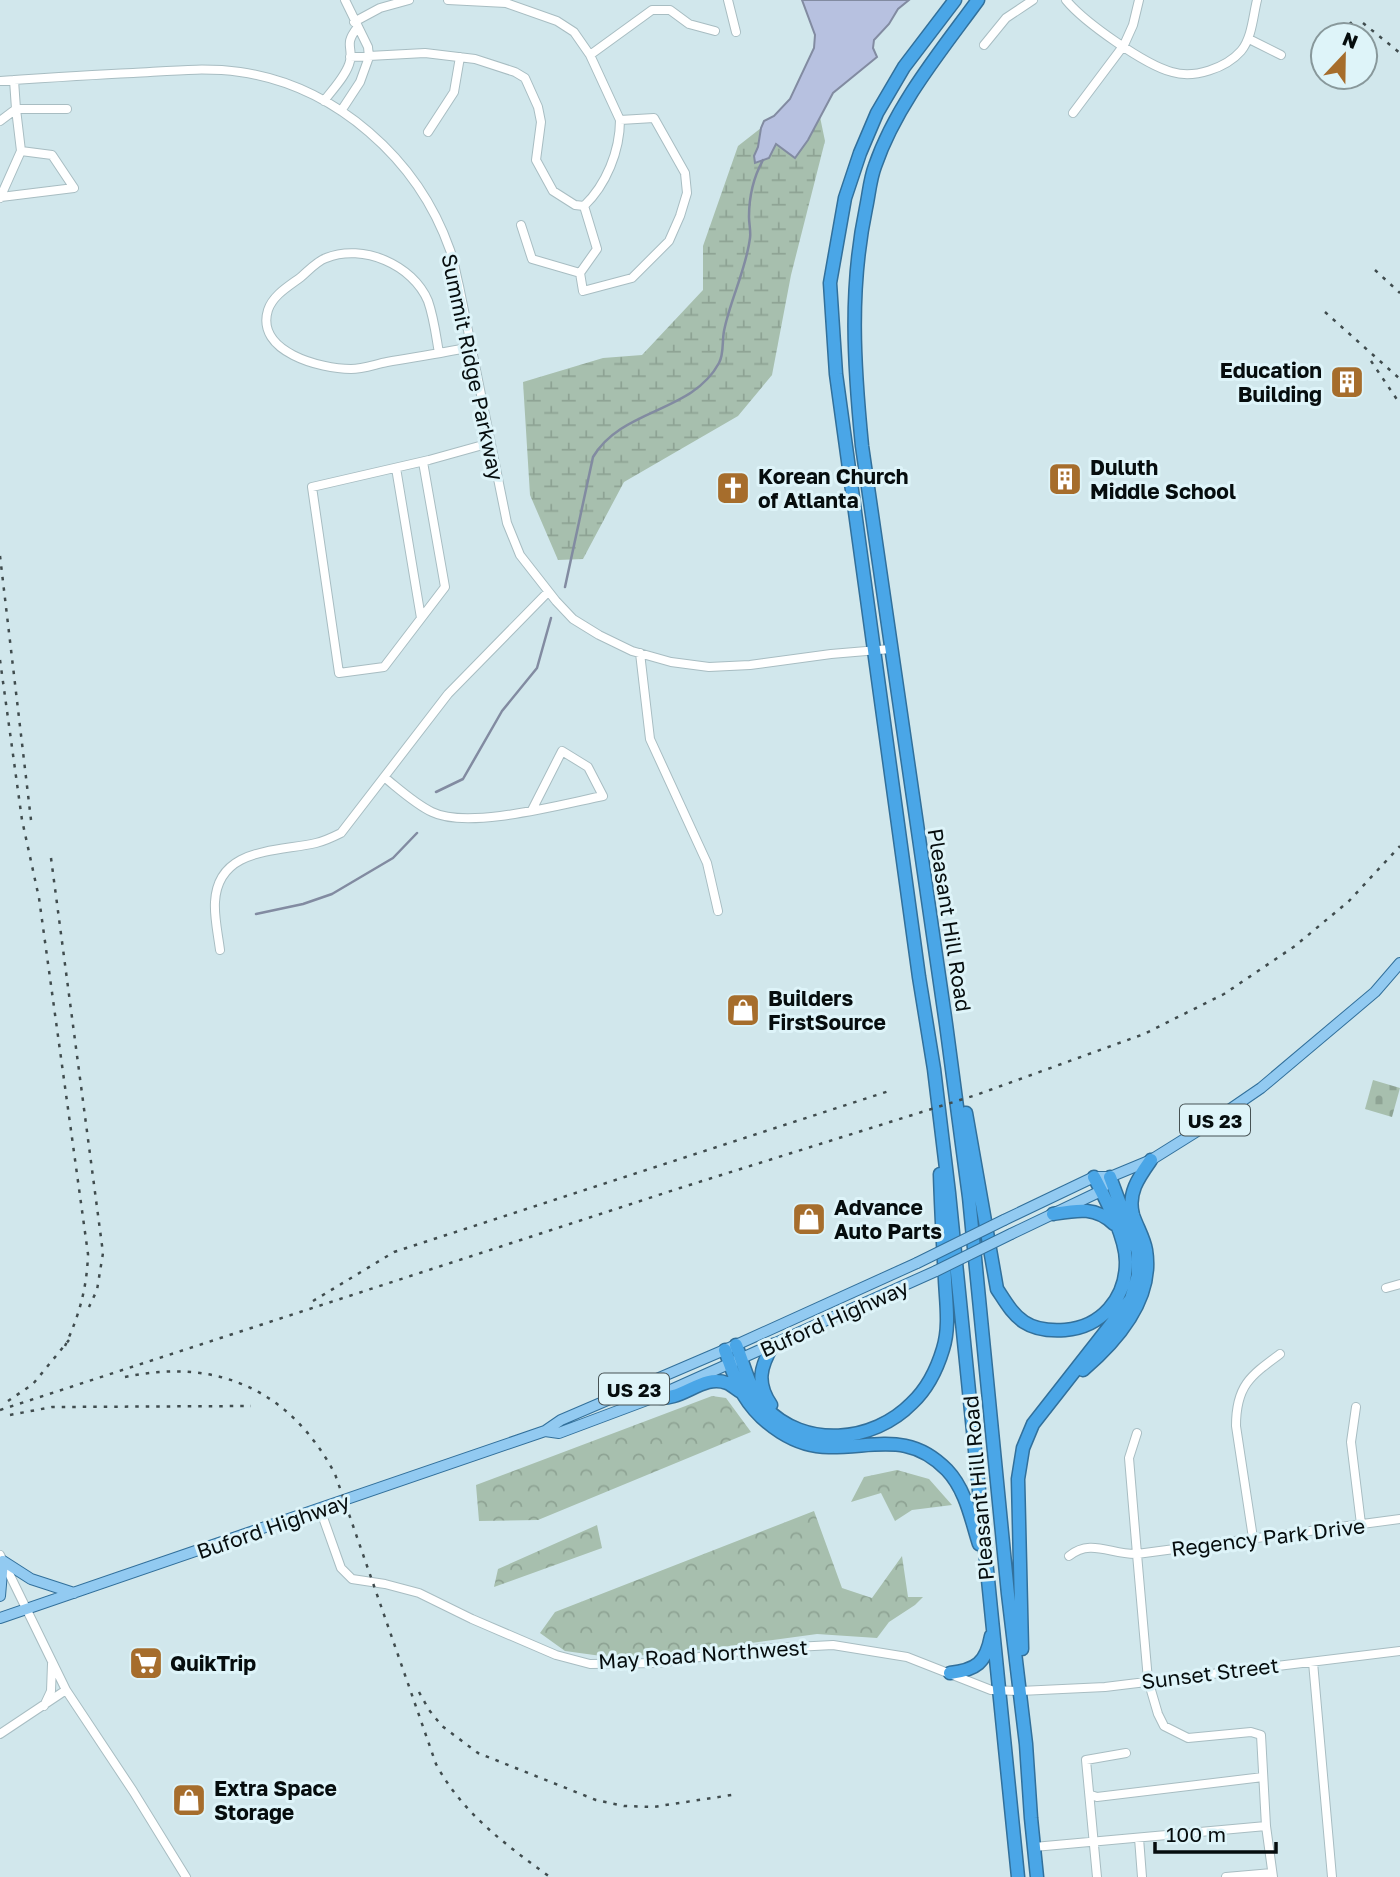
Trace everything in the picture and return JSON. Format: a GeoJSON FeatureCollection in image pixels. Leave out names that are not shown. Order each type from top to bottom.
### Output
{"type":"FeatureCollection","features":[{"type":"Feature","properties":{"kind":"highway","name":"Pleasant Hill Road"},"geometry":{"type":"LineString","coordinates":[[955,0],[904,67],[877,113],[859,153],[845,198],[830,284],[836,374],[934,1069],[1018,1877]]}},
{"type":"Feature","properties":{"kind":"highway","name":"Pleasant Hill Road"},"geometry":{"type":"LineString","coordinates":[[978,0],[929,66],[895,122],[874,167],[861,230],[853,315],[862,446],[969,1197],[1037,1877]]}},
{"type":"Feature","properties":{"kind":"highway"},"geometry":{"type":"LineString","coordinates":[[946,1024],[960,1077],[997,1289],[1013,1312],[1026,1323],[1050,1331],[1082,1329],[1105,1315],[1117,1300],[1124,1283],[1126,1260],[1122,1239],[1094,1177]]}},
{"type":"Feature","properties":{"kind":"highway"},"geometry":{"type":"LineString","coordinates":[[730,1348],[753,1393],[767,1409],[790,1426],[810,1434],[835,1438],[869,1430],[912,1404],[935,1372],[945,1345],[947,1318],[934,1069]]}},
{"type":"Feature","properties":{"kind":"highway"},"geometry":{"type":"LineString","coordinates":[[1056,1393],[1100,1356],[1133,1312],[1144,1290],[1146,1250],[1132,1213],[1132,1199],[1134,1184],[1151,1160]]}},
{"type":"Feature","properties":{"kind":"highway"},"geometry":{"type":"LineString","coordinates":[[1020,1691],[1023,1675],[1018,1479],[1023,1448],[1034,1423],[1131,1299],[1138,1275],[1138,1252],[1110,1177]]}},
{"type":"Feature","properties":{"kind":"highway"},"geometry":{"type":"LineString","coordinates":[[1053,1214],[1089,1210],[1099,1213],[1116,1226]]}},
{"type":"Feature","properties":{"kind":"highway"},"geometry":{"type":"LineString","coordinates":[[773,1345],[761,1368],[760,1380],[764,1395],[772,1407],[793,1422],[810,1429],[831,1432],[869,1430]]}},
{"type":"Feature","properties":{"kind":"highway"},"geometry":{"type":"LineString","coordinates":[[736,1362],[742,1393]]}},
{"type":"Feature","properties":{"kind":"highway"},"geometry":{"type":"LineString","coordinates":[[655,1397],[666,1400],[711,1381],[726,1382],[742,1393],[764,1420],[783,1434],[804,1443],[829,1448],[880,1443],[900,1444],[932,1458],[948,1471],[961,1490],[988,1575]]}},
{"type":"Feature","properties":{"kind":"highway"},"geometry":{"type":"LineString","coordinates":[[950,1673],[965,1672],[977,1667],[990,1642],[993,1625]]}},
{"type":"Feature","properties":{"kind":"main road","name":"Buford Highway"},"geometry":{"type":"LineString","coordinates":[[0,1618],[545,1431],[561,1420],[730,1348],[917,1263],[1094,1177],[1110,1177],[1151,1160],[1268,1083],[1375,992],[1400,963]]}},
{"type":"Feature","properties":{"kind":"main road"},"geometry":{"type":"LineString","coordinates":[[1101,1191],[1110,1177]]}},
{"type":"Feature","properties":{"kind":"main road","name":"Buford Highway"},"geometry":{"type":"LineString","coordinates":[[545,1431],[559,1433],[655,1397],[924,1277],[1101,1191]]}},
{"type":"Feature","properties":{"kind":"main road"},"geometry":{"type":"LineString","coordinates":[[1,1558],[31,1579],[75,1593]]}},
{"type":"Feature","properties":{"kind":"main road"},"geometry":{"type":"LineString","coordinates":[[0,1596],[1,1558]]}},
{"type":"Feature","properties":{"kind":"street"},"geometry":{"type":"LineString","coordinates":[[341,111],[360,82],[369,57],[368,47],[345,0]]}},
{"type":"Feature","properties":{"kind":"street"},"geometry":{"type":"LineString","coordinates":[[324,101],[344,74],[350,57],[348,46],[356,25],[380,8],[409,0]]}},
{"type":"Feature","properties":{"kind":"street"},"geometry":{"type":"LineString","coordinates":[[448,0],[506,3],[557,21],[574,32],[590,55],[620,120],[620,132],[610,166],[597,190],[584,206]]}},
{"type":"Feature","properties":{"kind":"street"},"geometry":{"type":"LineString","coordinates":[[728,0],[736,32]]}},
{"type":"Feature","properties":{"kind":"street"},"geometry":{"type":"LineString","coordinates":[[984,45],[1006,18],[1033,0]]}},
{"type":"Feature","properties":{"kind":"street"},"geometry":{"type":"LineString","coordinates":[[1066,0],[1089,23],[1124,45],[1172,72],[1195,74],[1213,69],[1241,51],[1249,38],[1257,0]]}},
{"type":"Feature","properties":{"kind":"street"},"geometry":{"type":"LineString","coordinates":[[1073,113],[1124,45],[1133,25],[1139,0]]}},
{"type":"Feature","properties":{"kind":"street"},"geometry":{"type":"LineString","coordinates":[[590,55],[652,10],[670,10],[690,24],[715,31]]}},
{"type":"Feature","properties":{"kind":"street"},"geometry":{"type":"LineString","coordinates":[[1249,38],[1282,55]]}},
{"type":"Feature","properties":{"kind":"street"},"geometry":{"type":"LineString","coordinates":[[350,57],[425,53],[460,57],[515,72],[525,78],[538,107],[541,122],[536,160],[553,191],[575,205],[584,206]]}},
{"type":"Feature","properties":{"kind":"street"},"geometry":{"type":"LineString","coordinates":[[428,131],[454,92],[460,57]]}},
{"type":"Feature","properties":{"kind":"street","name":"Summit Ridge Parkway"},"geometry":{"type":"LineString","coordinates":[[0,81],[204,68],[242,72],[279,81],[341,111],[374,135],[399,162],[435,216],[450,250],[507,523],[520,555],[573,619],[599,635],[640,653],[670,662],[709,667],[890,649]]}},
{"type":"Feature","properties":{"kind":"street"},"geometry":{"type":"LineString","coordinates":[[0,197],[22,151],[14,80]]}},
{"type":"Feature","properties":{"kind":"street"},"geometry":{"type":"LineString","coordinates":[[0,121],[16,109],[67,109]]}},
{"type":"Feature","properties":{"kind":"street"},"geometry":{"type":"LineString","coordinates":[[584,206],[597,249],[580,273],[583,291],[632,278],[669,241],[680,216],[687,193],[685,173],[654,118],[620,120]]}},
{"type":"Feature","properties":{"kind":"street"},"geometry":{"type":"LineString","coordinates":[[0,197],[74,188],[52,155],[22,151]]}},
{"type":"Feature","properties":{"kind":"street"},"geometry":{"type":"LineString","coordinates":[[521,225],[532,259],[580,273]]}},
{"type":"Feature","properties":{"kind":"street"},"geometry":{"type":"LineString","coordinates":[[439,353],[427,299],[413,276],[384,258],[352,254],[325,258],[275,297],[268,311],[268,333],[282,349],[297,358],[319,364],[351,369],[471,348]]}},
{"type":"Feature","properties":{"kind":"street"},"geometry":{"type":"LineString","coordinates":[[423,462],[445,587],[383,667],[339,673],[312,487],[423,462],[490,443]]}},
{"type":"Feature","properties":{"kind":"street"},"geometry":{"type":"LineString","coordinates":[[396,468],[421,618]]}},
{"type":"Feature","properties":{"kind":"street"},"geometry":{"type":"LineString","coordinates":[[220,950],[214,904],[220,880],[233,864],[249,855],[320,842],[341,833],[447,694],[548,592]]}},
{"type":"Feature","properties":{"kind":"street"},"geometry":{"type":"LineString","coordinates":[[640,653],[650,739],[708,863],[718,911]]}},
{"type":"Feature","properties":{"kind":"street"},"geometry":{"type":"LineString","coordinates":[[384,777],[432,812],[445,817],[491,818],[532,810],[591,798],[603,796],[588,767],[562,751],[532,810]]}},
{"type":"Feature","properties":{"kind":"street"},"geometry":{"type":"LineString","coordinates":[[1386,1288],[1400,1284]]}},
{"type":"Feature","properties":{"kind":"street"},"geometry":{"type":"LineString","coordinates":[[1253,1538],[1236,1426],[1236,1407],[1240,1392],[1254,1373],[1280,1354]]}},
{"type":"Feature","properties":{"kind":"street"},"geometry":{"type":"LineString","coordinates":[[1356,1408],[1352,1442],[1361,1524]]}},
{"type":"Feature","properties":{"kind":"street"},"geometry":{"type":"LineString","coordinates":[[1137,1433],[1129,1458],[1148,1680],[1158,1714],[1164,1726],[1188,1738],[1251,1732],[1261,1735],[1266,1825],[1273,1875],[1226,1877]]}},
{"type":"Feature","properties":{"kind":"street","name":"May Road Northwest"},"geometry":{"type":"LineString","coordinates":[[320,1509],[341,1568],[352,1579],[419,1593],[556,1655],[590,1664],[658,1662],[755,1649],[834,1645],[907,1657],[991,1690],[1020,1691]]}},
{"type":"Feature","properties":{"kind":"street","name":"Regency Park Drive"},"geometry":{"type":"LineString","coordinates":[[1069,1556],[1078,1549],[1089,1547],[1125,1555],[1137,1554],[1400,1520]]}},
{"type":"Feature","properties":{"kind":"street"},"geometry":{"type":"LineString","coordinates":[[1,1558],[66,1690],[186,1877]]}},
{"type":"Feature","properties":{"kind":"street","name":"Sunset Street"},"geometry":{"type":"LineString","coordinates":[[1020,1691],[1105,1687],[1400,1651]]}},
{"type":"Feature","properties":{"kind":"street"},"geometry":{"type":"LineString","coordinates":[[44,1706],[51,1691],[52,1661]]}},
{"type":"Feature","properties":{"kind":"street"},"geometry":{"type":"LineString","coordinates":[[1313,1662],[1332,1877]]}},
{"type":"Feature","properties":{"kind":"street"},"geometry":{"type":"LineString","coordinates":[[0,1734],[66,1690]]}},
{"type":"Feature","properties":{"kind":"street"},"geometry":{"type":"LineString","coordinates":[[1097,1877],[1086,1760],[1126,1753]]}},
{"type":"Feature","properties":{"kind":"street"},"geometry":{"type":"LineString","coordinates":[[1091,1795],[1097,1797],[1263,1777]]}},
{"type":"Feature","properties":{"kind":"street"},"geometry":{"type":"LineString","coordinates":[[1034,1847],[1266,1825]]}},
{"type":"Feature","properties":{"kind":"street"},"geometry":{"type":"LineString","coordinates":[[1139,1838],[1142,1877]]}},
{"type":"Feature","properties":{"kind":"green space"},"geometry":{"type":"Polygon","coordinates":[[[820,117],[825,141],[791,275],[772,375],[738,416],[624,482],[583,559],[558,560],[530,495],[523,382],[603,358],[642,355],[703,290],[703,246],[738,146],[761,128],[754,156],[773,152],[776,143],[795,158],[820,117]]]}},
{"type":"Feature","properties":{"kind":"green space"},"geometry":{"type":"Polygon","coordinates":[[[1373,1080],[1400,1088],[1392,1117],[1365,1109],[1373,1080]]]}},
{"type":"Feature","properties":{"kind":"green space"},"geometry":{"type":"Polygon","coordinates":[[[712,1396],[726,1398],[751,1432],[538,1520],[479,1521],[476,1485],[712,1396]]]}},
{"type":"Feature","properties":{"kind":"green space"},"geometry":{"type":"Polygon","coordinates":[[[897,1470],[929,1479],[952,1505],[912,1510],[895,1521],[881,1493],[851,1502],[864,1477],[897,1470]]]}},
{"type":"Feature","properties":{"kind":"green space"},"geometry":{"type":"Polygon","coordinates":[[[814,1511],[842,1588],[872,1598],[902,1556],[908,1597],[923,1597],[889,1622],[877,1638],[817,1634],[616,1658],[565,1651],[540,1633],[555,1612],[814,1511]]]}},
{"type":"Feature","properties":{"kind":"green space"},"geometry":{"type":"Polygon","coordinates":[[[597,1525],[602,1548],[494,1587],[498,1569],[597,1525]]]}},
{"type":"Feature","properties":{"kind":"water"},"geometry":{"type":"Polygon","coordinates":[[[802,0],[909,0],[898,9],[874,40],[873,48],[877,57],[833,93],[808,140],[795,158],[776,144],[769,158],[755,163],[754,156],[764,121],[774,116],[790,99],[814,48],[815,35],[802,0]]]}},
{"type":"Feature","properties":{"kind":"waterway"},"geometry":{"type":"LineString","coordinates":[[565,587],[593,457],[606,441],[621,429],[692,392],[707,379],[719,363],[727,319],[748,250],[752,188],[763,160]]}},
{"type":"Feature","properties":{"kind":"waterway"},"geometry":{"type":"LineString","coordinates":[[436,792],[463,779],[502,711],[537,668],[551,618]]}},
{"type":"Feature","properties":{"kind":"waterway"},"geometry":{"type":"LineString","coordinates":[[256,914],[303,904],[332,894],[393,858],[417,833]]}},
{"type":"Feature","properties":{"kind":"railway"},"geometry":{"type":"LineString","coordinates":[[1379,36],[1400,53]]}},
{"type":"Feature","properties":{"kind":"railway"},"geometry":{"type":"LineString","coordinates":[[1375,270],[1400,293]]}},
{"type":"Feature","properties":{"kind":"railway"},"geometry":{"type":"LineString","coordinates":[[1325,312],[1400,379]]}},
{"type":"Feature","properties":{"kind":"railway"},"geometry":{"type":"LineString","coordinates":[[1371,361],[1400,404]]}},
{"type":"Feature","properties":{"kind":"railway"},"geometry":{"type":"LineString","coordinates":[[0,556],[31,820]]}},
{"type":"Feature","properties":{"kind":"railway"},"geometry":{"type":"LineString","coordinates":[[0,660],[22,820],[39,898],[88,1254],[81,1302],[65,1346]]}},
{"type":"Feature","properties":{"kind":"railway"},"geometry":{"type":"LineString","coordinates":[[0,1410],[680,1188],[976,1095],[1144,1034],[1224,994],[1295,946],[1349,901],[1400,846]]}},
{"type":"Feature","properties":{"kind":"railway"},"geometry":{"type":"LineString","coordinates":[[51,858],[103,1253],[97,1290],[89,1307]]}},
{"type":"Feature","properties":{"kind":"railway"},"geometry":{"type":"LineString","coordinates":[[313,1301],[394,1252],[889,1091]]}},
{"type":"Feature","properties":{"kind":"railway"},"geometry":{"type":"LineString","coordinates":[[8,1401],[33,1384],[69,1340]]}},
{"type":"Feature","properties":{"kind":"railway"},"geometry":{"type":"LineString","coordinates":[[125,1377],[159,1372],[191,1372],[221,1377],[248,1387],[274,1402],[297,1421],[317,1445],[335,1474],[436,1764],[459,1798],[486,1827],[550,1877]]}},
{"type":"Feature","properties":{"kind":"railway"},"geometry":{"type":"LineString","coordinates":[[10,1415],[52,1407],[251,1406]]}},
{"type":"Feature","properties":{"kind":"railway"},"geometry":{"type":"LineString","coordinates":[[419,1692],[442,1726],[478,1753],[596,1800],[624,1806],[653,1807],[738,1794]]}},
{"type":"Feature","properties":{"kind":"place","name":"Education Building"},"geometry":{"type":"Point","coordinates":[1347,382]}},
{"type":"Feature","properties":{"kind":"place","name":"Duluth Middle School"},"geometry":{"type":"Point","coordinates":[1065,479]}},
{"type":"Feature","properties":{"kind":"place","name":"Korean Church of Atlanta"},"geometry":{"type":"Point","coordinates":[733,488]}},
{"type":"Feature","properties":{"kind":"place","name":"Builders FirstSource"},"geometry":{"type":"Point","coordinates":[743,1010]}},
{"type":"Feature","properties":{"kind":"place","name":"Advance Auto Parts"},"geometry":{"type":"Point","coordinates":[809,1219]}},
{"type":"Feature","properties":{"kind":"place","name":"QuikTrip"},"geometry":{"type":"Point","coordinates":[146,1663]}},
{"type":"Feature","properties":{"kind":"place","name":"Extra Space Storage"},"geometry":{"type":"Point","coordinates":[189,1800]}}]}
